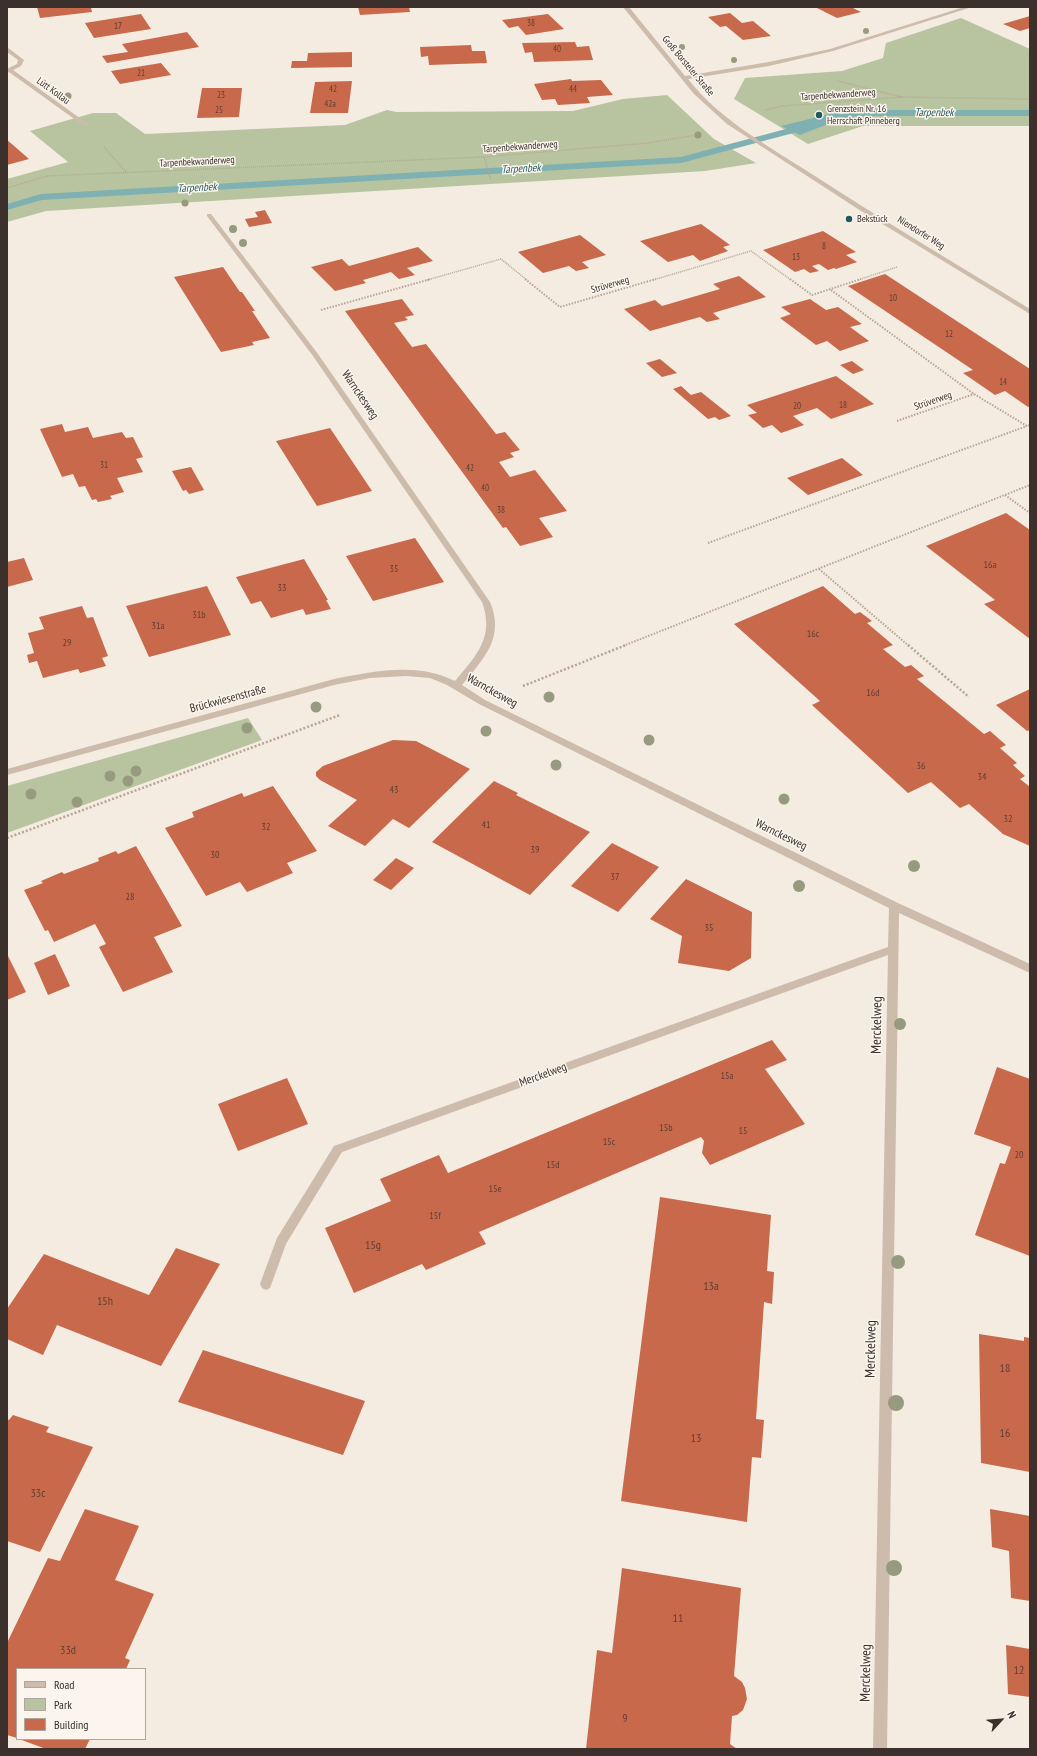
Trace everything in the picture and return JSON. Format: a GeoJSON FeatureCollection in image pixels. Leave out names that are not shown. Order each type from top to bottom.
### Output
{"type":"FeatureCollection","features":[{"type":"Feature","properties":{"kind":"street","name":"Groß Borsteler Straße"},"geometry":{"type":"LineString","coordinates":[[626,7],[696,93],[741,132]]}},
{"type":"Feature","properties":{"kind":"street"},"geometry":{"type":"LineString","coordinates":[[683,78],[770,64],[830,50],[969,7]]}},
{"type":"Feature","properties":{"kind":"street","name":"Lütt Kollau"},"geometry":{"type":"LineString","coordinates":[[7,50],[21,60],[19,65],[9,71],[86,125]]}},
{"type":"Feature","properties":{"kind":"street","name":"Niendorfer Weg"},"geometry":{"type":"LineString","coordinates":[[741,132],[936,255],[1030,312]]}},
{"type":"Feature","properties":{"kind":"street","name":"Warnckesweg"},"geometry":{"type":"LineString","coordinates":[[209,215],[316,355],[490,609],[493,628],[490,638],[476,661],[456,686],[482,702],[894,906],[1030,969]]}},
{"type":"Feature","properties":{"kind":"street","name":"Brückwiesenstraße"},"geometry":{"type":"LineString","coordinates":[[7,772],[334,682],[370,675],[397,673],[430,675],[456,686]]}},
{"type":"Feature","properties":{"kind":"street","name":"Merckelweg"},"geometry":{"type":"LineString","coordinates":[[880,1749],[894,906]]}},
{"type":"Feature","properties":{"kind":"street","name":"Merckelweg"},"geometry":{"type":"LineString","coordinates":[[266,1284],[281,1242],[338,1149],[893,949]]}},
{"type":"Feature","properties":{"kind":"path","name":"Tarpenbekwanderweg"},"geometry":{"type":"LineString","coordinates":[[7,188],[46,176],[484,157],[648,143],[698,134],[759,112],[789,105],[903,97],[1030,99]]}},
{"type":"Feature","properties":{"kind":"path"},"geometry":{"type":"LineString","coordinates":[[484,157],[491,180]]}},
{"type":"Feature","properties":{"kind":"path","name":"Strüverweg"},"geometry":{"type":"LineString","coordinates":[[289,319],[501,259],[560,307],[751,251],[812,295],[936,255]]}},
{"type":"Feature","properties":{"kind":"path"},"geometry":{"type":"LineString","coordinates":[[830,289],[974,394],[1028,425]]}},
{"type":"Feature","properties":{"kind":"path","name":"Strüverweg"},"geometry":{"type":"LineString","coordinates":[[897,421],[974,394]]}},
{"type":"Feature","properties":{"kind":"path"},"geometry":{"type":"LineString","coordinates":[[708,543],[1028,425]]}},
{"type":"Feature","properties":{"kind":"path"},"geometry":{"type":"LineString","coordinates":[[482,702],[1030,485]]}},
{"type":"Feature","properties":{"kind":"path"},"geometry":{"type":"LineString","coordinates":[[1005,495],[1030,513]]}},
{"type":"Feature","properties":{"kind":"path"},"geometry":{"type":"LineString","coordinates":[[819,569],[969,697]]}},
{"type":"Feature","properties":{"kind":"path"},"geometry":{"type":"LineString","coordinates":[[7,838],[345,714]]}},
{"type":"Feature","properties":{"kind":"green space"},"geometry":{"type":"Polygon","coordinates":[[[961,18],[1030,49],[1030,126],[863,126],[808,144],[734,99],[745,78],[842,71],[883,58],[886,43],[961,18]]]}},
{"type":"Feature","properties":{"kind":"green space"},"geometry":{"type":"Polygon","coordinates":[[[667,95],[714,139],[756,163],[705,171],[46,211],[7,222],[7,179],[68,162],[30,131],[93,113],[116,113],[145,134],[345,125],[387,110],[396,112],[573,111],[623,99],[667,95]]]}},
{"type":"Feature","properties":{"kind":"green space"},"geometry":{"type":"Polygon","coordinates":[[[248,718],[262,740],[7,833],[7,786],[248,718]]]}},
{"type":"Feature","properties":{"kind":"water"},"geometry":{"type":"Polygon","coordinates":[[[838,112],[843,118],[800,135],[781,126],[838,112]]]}},
{"type":"Feature","properties":{"kind":"building"},"geometry":{"type":"Polygon","coordinates":[[[37,7],[91,7],[92,12],[40,18],[37,7]]]}},
{"type":"Feature","properties":{"kind":"building"},"geometry":{"type":"Polygon","coordinates":[[[358,7],[409,7],[410,12],[360,15],[358,7]]]}},
{"type":"Feature","properties":{"kind":"building"},"geometry":{"type":"Polygon","coordinates":[[[815,7],[851,7],[861,12],[837,18],[815,7]]]}},
{"type":"Feature","properties":{"kind":"building"},"geometry":{"type":"Polygon","coordinates":[[[730,13],[742,23],[753,21],[771,36],[743,40],[726,26],[720,27],[708,17],[730,13]]]}},
{"type":"Feature","properties":{"kind":"building"},"geometry":{"type":"Polygon","coordinates":[[[141,14],[151,29],[94,38],[85,23],[141,14]]]}},
{"type":"Feature","properties":{"kind":"building"},"geometry":{"type":"Polygon","coordinates":[[[548,14],[564,29],[526,35],[518,26],[509,28],[502,20],[548,14]]]}},
{"type":"Feature","properties":{"kind":"building"},"geometry":{"type":"Polygon","coordinates":[[[1030,16],[1030,28],[1020,31],[1003,24],[1030,16]]]}},
{"type":"Feature","properties":{"kind":"building"},"geometry":{"type":"Polygon","coordinates":[[[187,32],[199,47],[107,63],[102,56],[128,52],[122,44],[187,32]]]}},
{"type":"Feature","properties":{"kind":"building"},"geometry":{"type":"Polygon","coordinates":[[[575,42],[577,47],[589,46],[593,60],[534,62],[532,52],[525,53],[522,43],[575,42]]]}},
{"type":"Feature","properties":{"kind":"building"},"geometry":{"type":"Polygon","coordinates":[[[471,45],[472,51],[485,51],[487,63],[429,65],[428,56],[421,57],[420,47],[471,45]]]}},
{"type":"Feature","properties":{"kind":"building"},"geometry":{"type":"Polygon","coordinates":[[[352,52],[352,67],[291,68],[292,61],[307,61],[308,53],[352,52]]]}},
{"type":"Feature","properties":{"kind":"building"},"geometry":{"type":"Polygon","coordinates":[[[161,63],[171,75],[120,84],[111,71],[161,63]]]}},
{"type":"Feature","properties":{"kind":"building"},"geometry":{"type":"Polygon","coordinates":[[[571,79],[572,81],[601,80],[613,95],[587,97],[590,103],[558,105],[555,99],[542,100],[534,84],[571,79]]]}},
{"type":"Feature","properties":{"kind":"building"},"geometry":{"type":"Polygon","coordinates":[[[352,81],[348,113],[310,113],[315,82],[352,81]]]}},
{"type":"Feature","properties":{"kind":"building"},"geometry":{"type":"Polygon","coordinates":[[[202,88],[242,88],[239,117],[197,118],[202,88]]]}},
{"type":"Feature","properties":{"kind":"building"},"geometry":{"type":"Polygon","coordinates":[[[7,140],[13,145],[29,159],[7,165],[7,140]]]}},
{"type":"Feature","properties":{"kind":"building"},"geometry":{"type":"Polygon","coordinates":[[[265,210],[272,223],[249,227],[245,219],[258,217],[255,212],[265,210]]]}},
{"type":"Feature","properties":{"kind":"building"},"geometry":{"type":"Polygon","coordinates":[[[701,224],[730,245],[723,247],[728,251],[700,261],[693,255],[668,262],[640,241],[701,224]]]}},
{"type":"Feature","properties":{"kind":"building"},"geometry":{"type":"Polygon","coordinates":[[[823,231],[856,252],[846,255],[857,262],[828,270],[819,264],[812,266],[819,271],[810,273],[804,269],[795,272],[763,250],[823,231]]]}},
{"type":"Feature","properties":{"kind":"building"},"geometry":{"type":"Polygon","coordinates":[[[580,235],[606,255],[582,262],[589,268],[576,271],[569,266],[543,273],[518,252],[580,235]]]}},
{"type":"Feature","properties":{"kind":"building"},"geometry":{"type":"Polygon","coordinates":[[[418,247],[433,261],[407,268],[415,275],[399,279],[391,272],[363,280],[366,283],[335,291],[311,267],[342,259],[349,266],[418,247]]]}},
{"type":"Feature","properties":{"kind":"building"},"geometry":{"type":"Polygon","coordinates":[[[223,267],[255,311],[252,311],[270,338],[252,342],[254,345],[221,352],[174,277],[223,267]]]}},
{"type":"Feature","properties":{"kind":"building"},"geometry":{"type":"Polygon","coordinates":[[[885,274],[1030,369],[1030,406],[1028,407],[1005,391],[995,395],[963,373],[973,370],[848,286],[885,274]]]}},
{"type":"Feature","properties":{"kind":"building"},"geometry":{"type":"Polygon","coordinates":[[[739,276],[766,297],[713,313],[720,319],[707,322],[700,317],[650,331],[624,309],[655,300],[662,306],[720,289],[713,284],[739,276]]]}},
{"type":"Feature","properties":{"kind":"building"},"geometry":{"type":"Polygon","coordinates":[[[402,299],[414,315],[405,317],[408,320],[394,323],[412,347],[426,344],[496,434],[505,432],[520,450],[510,453],[514,457],[499,462],[510,477],[535,470],[567,511],[539,518],[553,537],[520,546],[506,527],[503,528],[345,311],[402,299]]]}},
{"type":"Feature","properties":{"kind":"building"},"geometry":{"type":"Polygon","coordinates":[[[810,299],[826,310],[838,307],[862,324],[850,327],[869,341],[840,351],[827,341],[816,345],[780,318],[791,314],[781,307],[810,299]]]}},
{"type":"Feature","properties":{"kind":"building"},"geometry":{"type":"Polygon","coordinates":[[[660,359],[677,373],[662,377],[646,363],[660,359]]]}},
{"type":"Feature","properties":{"kind":"building"},"geometry":{"type":"Polygon","coordinates":[[[852,361],[864,370],[853,374],[840,365],[852,361]]]}},
{"type":"Feature","properties":{"kind":"building"},"geometry":{"type":"Polygon","coordinates":[[[836,376],[874,404],[831,419],[817,408],[793,416],[804,425],[781,433],[772,425],[763,428],[748,415],[757,413],[747,405],[836,376]]]}},
{"type":"Feature","properties":{"kind":"building"},"geometry":{"type":"Polygon","coordinates":[[[681,386],[691,395],[701,392],[731,416],[719,420],[715,417],[708,419],[673,389],[681,386]]]}},
{"type":"Feature","properties":{"kind":"building"},"geometry":{"type":"Polygon","coordinates":[[[62,424],[65,432],[88,427],[93,438],[122,432],[126,438],[133,437],[143,457],[136,459],[143,472],[117,478],[124,492],[110,496],[112,499],[98,502],[96,499],[92,500],[85,486],[79,487],[73,474],[62,477],[40,429],[62,424]]]}},
{"type":"Feature","properties":{"kind":"building"},"geometry":{"type":"Polygon","coordinates":[[[330,428],[372,491],[317,506],[276,441],[330,428]]]}},
{"type":"Feature","properties":{"kind":"building"},"geometry":{"type":"Polygon","coordinates":[[[842,458],[863,475],[808,495],[787,478],[842,458]]]}},
{"type":"Feature","properties":{"kind":"building"},"geometry":{"type":"Polygon","coordinates":[[[191,467],[204,490],[189,494],[186,490],[183,491],[172,471],[191,467]]]}},
{"type":"Feature","properties":{"kind":"building"},"geometry":{"type":"Polygon","coordinates":[[[1006,513],[1030,530],[1030,639],[984,604],[995,600],[926,546],[1006,513]]]}},
{"type":"Feature","properties":{"kind":"building"},"geometry":{"type":"Polygon","coordinates":[[[415,538],[444,582],[373,601],[346,556],[415,538]]]}},
{"type":"Feature","properties":{"kind":"building"},"geometry":{"type":"Polygon","coordinates":[[[24,558],[33,580],[7,587],[7,562],[24,558]]]}},
{"type":"Feature","properties":{"kind":"building"},"geometry":{"type":"Polygon","coordinates":[[[304,559],[328,600],[326,600],[331,609],[306,615],[303,609],[271,618],[261,601],[251,604],[236,577],[304,559]]]}},
{"type":"Feature","properties":{"kind":"building"},"geometry":{"type":"Polygon","coordinates":[[[207,586],[231,635],[149,657],[126,606],[207,586]]]}},
{"type":"Feature","properties":{"kind":"building"},"geometry":{"type":"Polygon","coordinates":[[[823,586],[855,614],[860,612],[872,621],[867,623],[893,645],[883,649],[905,667],[911,665],[924,676],[917,679],[984,734],[990,731],[1006,745],[1000,748],[1017,763],[1013,765],[1025,776],[1020,779],[1030,787],[1030,846],[1003,834],[969,804],[960,808],[931,782],[908,793],[812,705],[820,701],[734,624],[823,586]]]}},
{"type":"Feature","properties":{"kind":"building"},"geometry":{"type":"Polygon","coordinates":[[[82,606],[87,618],[93,617],[108,656],[102,658],[106,666],[80,673],[78,669],[43,678],[37,661],[29,663],[27,655],[34,653],[28,633],[44,629],[39,617],[82,606]]]}},
{"type":"Feature","properties":{"kind":"building"},"geometry":{"type":"Polygon","coordinates":[[[1030,689],[1030,730],[1027,731],[996,705],[1030,689]]]}},
{"type":"Feature","properties":{"kind":"building"},"geometry":{"type":"Polygon","coordinates":[[[393,740],[416,741],[470,769],[409,828],[393,819],[365,846],[328,826],[357,800],[320,780],[316,776],[316,772],[323,766],[393,740]]]}},
{"type":"Feature","properties":{"kind":"building"},"geometry":{"type":"Polygon","coordinates":[[[494,781],[518,793],[516,795],[590,832],[530,895],[432,842],[494,781]]]}},
{"type":"Feature","properties":{"kind":"building"},"geometry":{"type":"Polygon","coordinates":[[[273,786],[317,851],[287,863],[293,873],[247,892],[240,882],[206,896],[165,828],[194,817],[192,812],[242,793],[244,797],[273,786]]]}},
{"type":"Feature","properties":{"kind":"building"},"geometry":{"type":"Polygon","coordinates":[[[612,843],[659,867],[618,912],[571,886],[612,843]]]}},
{"type":"Feature","properties":{"kind":"building"},"geometry":{"type":"Polygon","coordinates":[[[136,846],[182,926],[154,937],[173,972],[123,992],[99,947],[106,944],[95,924],[54,942],[48,930],[45,931],[24,890],[43,883],[41,881],[62,872],[64,874],[99,861],[98,858],[116,851],[118,854],[136,846]]]}},
{"type":"Feature","properties":{"kind":"building"},"geometry":{"type":"Polygon","coordinates":[[[396,858],[414,868],[391,890],[373,880],[396,858]]]}},
{"type":"Feature","properties":{"kind":"building"},"geometry":{"type":"Polygon","coordinates":[[[686,879],[752,912],[751,958],[729,971],[678,963],[682,936],[650,919],[686,879]]]}},
{"type":"Feature","properties":{"kind":"building"},"geometry":{"type":"Polygon","coordinates":[[[7,954],[26,992],[7,1000],[7,954]]]}},
{"type":"Feature","properties":{"kind":"building"},"geometry":{"type":"Polygon","coordinates":[[[55,954],[70,986],[48,995],[34,963],[55,954]]]}},
{"type":"Feature","properties":{"kind":"building"},"geometry":{"type":"Polygon","coordinates":[[[772,1040],[787,1060],[765,1069],[805,1124],[710,1165],[702,1153],[704,1141],[701,1137],[479,1232],[486,1244],[426,1270],[422,1264],[354,1293],[325,1228],[391,1201],[380,1179],[439,1155],[448,1173],[772,1040]]]}},
{"type":"Feature","properties":{"kind":"building"},"geometry":{"type":"Polygon","coordinates":[[[997,1067],[1030,1079],[1030,1256],[975,1235],[1000,1163],[1005,1164],[1011,1147],[974,1134],[997,1067]]]}},
{"type":"Feature","properties":{"kind":"building"},"geometry":{"type":"Polygon","coordinates":[[[287,1078],[308,1124],[238,1151],[218,1104],[287,1078]]]}},
{"type":"Feature","properties":{"kind":"building"},"geometry":{"type":"Polygon","coordinates":[[[660,1197],[771,1215],[767,1271],[774,1272],[772,1304],[764,1302],[756,1419],[764,1420],[761,1458],[752,1457],[747,1522],[621,1501],[660,1197]]]}},
{"type":"Feature","properties":{"kind":"building"},"geometry":{"type":"Polygon","coordinates":[[[176,1248],[220,1264],[161,1366],[57,1325],[43,1355],[7,1339],[7,1309],[44,1254],[149,1295],[176,1248]]]}},
{"type":"Feature","properties":{"kind":"building"},"geometry":{"type":"Polygon","coordinates":[[[979,1334],[1024,1341],[1024,1337],[1030,1338],[1030,1472],[981,1463],[979,1334]]]}},
{"type":"Feature","properties":{"kind":"building"},"geometry":{"type":"Polygon","coordinates":[[[203,1350],[365,1401],[343,1455],[178,1402],[203,1350]]]}},
{"type":"Feature","properties":{"kind":"building"},"geometry":{"type":"Polygon","coordinates":[[[13,1415],[49,1427],[46,1432],[93,1447],[40,1552],[7,1541],[7,1419],[9,1420],[13,1415]]]}},
{"type":"Feature","properties":{"kind":"building"},"geometry":{"type":"Polygon","coordinates":[[[85,1509],[139,1526],[115,1580],[154,1594],[125,1658],[130,1660],[126,1668],[16,1668],[16,1738],[7,1735],[7,1643],[48,1558],[60,1561],[85,1509]]]}},
{"type":"Feature","properties":{"kind":"building"},"geometry":{"type":"Polygon","coordinates":[[[990,1509],[1030,1516],[1030,1601],[1011,1598],[1009,1551],[992,1547],[990,1509]]]}},
{"type":"Feature","properties":{"kind":"building"},"geometry":{"type":"Polygon","coordinates":[[[622,1568],[741,1588],[734,1676],[742,1682],[747,1699],[743,1710],[737,1715],[732,1716],[730,1744],[737,1749],[586,1749],[597,1650],[612,1653],[622,1568]]]}},
{"type":"Feature","properties":{"kind":"building"},"geometry":{"type":"Polygon","coordinates":[[[1006,1645],[1030,1649],[1030,1697],[1008,1694],[1006,1645]]]}},
{"type":"Feature","properties":{"kind":"building"},"geometry":{"type":"Polygon","coordinates":[[[22,1740],[90,1740],[85,1749],[46,1749],[22,1740]]]}},
{"type":"Feature","properties":{"kind":"waterway","name":"Tarpenbek"},"geometry":{"type":"LineString","coordinates":[[7,207],[41,197],[681,160],[857,113],[1030,113]]}},
{"type":"Feature","properties":{"kind":"place","name":"Grenzstein Nr. 16 Herrschaft Pinneberg"},"geometry":{"type":"Point","coordinates":[819,115]}},
{"type":"Feature","properties":{"kind":"place","name":"Bekstück"},"geometry":{"type":"Point","coordinates":[849,219]}}]}
